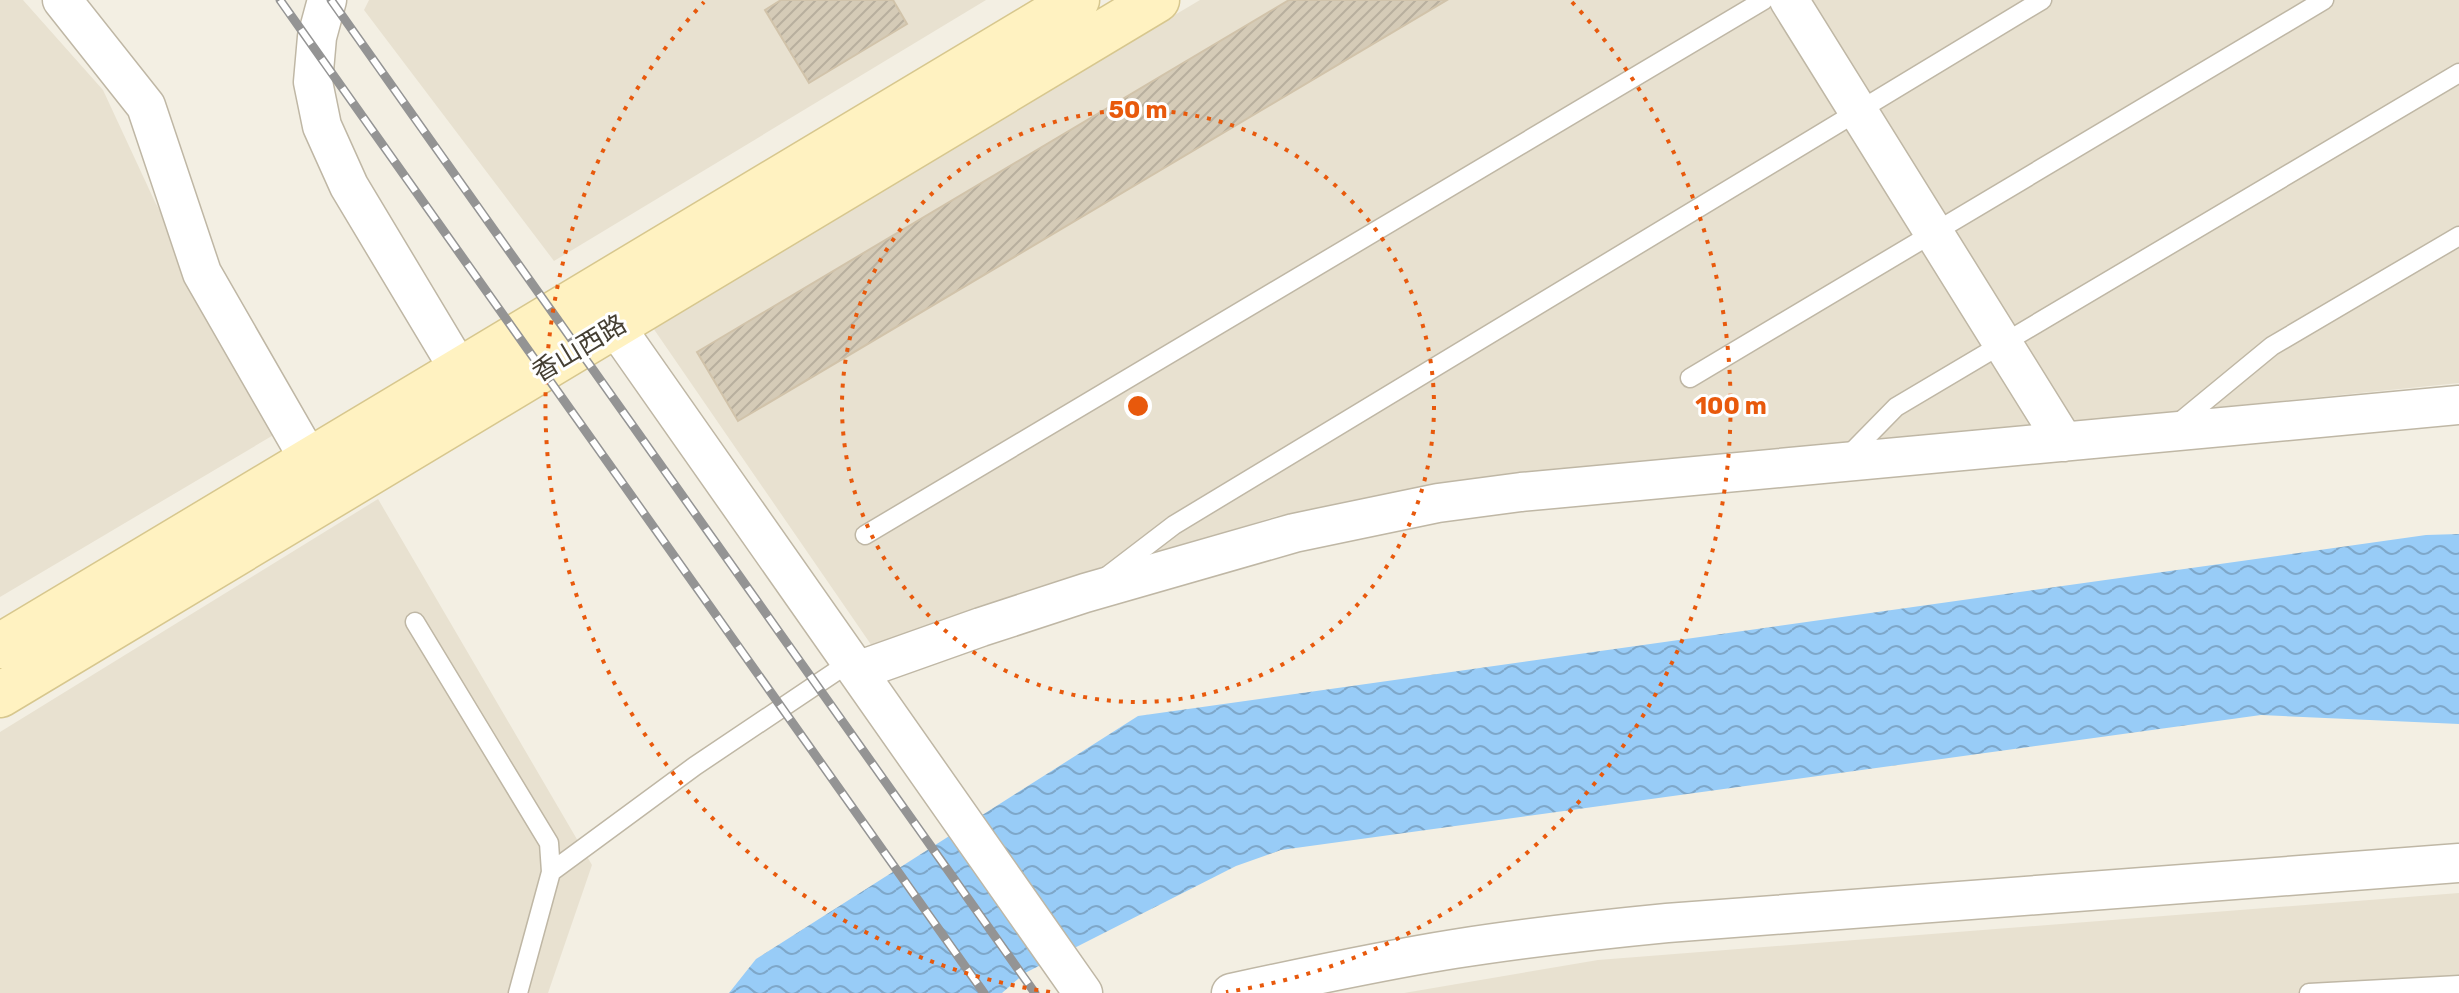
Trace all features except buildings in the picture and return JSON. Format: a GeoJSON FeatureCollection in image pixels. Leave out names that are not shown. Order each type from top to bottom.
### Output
{"type":"FeatureCollection","features":[{"type":"Feature","properties":{"kind":"main road","name":"香山西路"},"geometry":{"type":"LineString","coordinates":[[0,646],[1077,0]]}},
{"type":"Feature","properties":{"kind":"main road","name":"香山西路"},"geometry":{"type":"LineString","coordinates":[[0,695],[1157,0]]}},
{"type":"Feature","properties":{"kind":"street"},"geometry":{"type":"LineString","coordinates":[[62,0],[146,106],[202,273],[310,461]]}},
{"type":"Feature","properties":{"kind":"street"},"geometry":{"type":"LineString","coordinates":[[327,0],[317,37],[313,82],[322,126],[349,186],[460,371]]}},
{"type":"Feature","properties":{"kind":"street"},"geometry":{"type":"LineString","coordinates":[[1789,0],[2064,442]]}},
{"type":"Feature","properties":{"kind":"street"},"geometry":{"type":"LineString","coordinates":[[615,326],[1083,993]]}},
{"type":"Feature","properties":{"kind":"street"},"geometry":{"type":"LineString","coordinates":[[854,666],[1085,593],[1294,533],[1438,503],[1521,492],[2459,405]]}},
{"type":"Feature","properties":{"kind":"street"},"geometry":{"type":"LineString","coordinates":[[1231,993],[1346,968],[1559,934],[2459,863]]}},
{"type":"Feature","properties":{"kind":"lane"},"geometry":{"type":"LineString","coordinates":[[865,535],[1764,0]]}},
{"type":"Feature","properties":{"kind":"lane"},"geometry":{"type":"LineString","coordinates":[[1085,593],[1174,525],[2042,0]]}},
{"type":"Feature","properties":{"kind":"lane"},"geometry":{"type":"LineString","coordinates":[[1690,378],[2324,0]]}},
{"type":"Feature","properties":{"kind":"lane"},"geometry":{"type":"LineString","coordinates":[[1840,463],[1896,407],[2459,73]]}},
{"type":"Feature","properties":{"kind":"lane"},"geometry":{"type":"LineString","coordinates":[[2168,432],[2272,346],[2459,236]]}},
{"type":"Feature","properties":{"kind":"lane"},"geometry":{"type":"LineString","coordinates":[[415,622],[549,843],[551,872],[518,993]]}},
{"type":"Feature","properties":{"kind":"lane"},"geometry":{"type":"LineString","coordinates":[[551,872],[695,766],[854,666]]}},
{"type":"Feature","properties":{"kind":"lane"},"geometry":{"type":"LineString","coordinates":[[2309,993],[2459,985]]}},
{"type":"Feature","properties":{"kind":"shaded area"},"geometry":{"type":"Polygon","coordinates":[[[0,0],[23,0],[103,90],[155,202],[282,430],[0,597],[0,0]]]}},
{"type":"Feature","properties":{"kind":"shaded area"},"geometry":{"type":"Polygon","coordinates":[[[369,0],[986,0],[554,261],[364,10],[369,0]]]}},
{"type":"Feature","properties":{"kind":"shaded area"},"geometry":{"type":"Polygon","coordinates":[[[1200,0],[2459,0],[2459,383],[1490,481],[1277,516],[872,646],[651,325],[1200,0]]]}},
{"type":"Feature","properties":{"kind":"shaded area"},"geometry":{"type":"Polygon","coordinates":[[[378,499],[592,865],[548,993],[0,993],[0,732],[378,499]]]}},
{"type":"Feature","properties":{"kind":"shaded area"},"geometry":{"type":"Polygon","coordinates":[[[2459,893],[2459,993],[1404,993],[1598,960],[2459,893]]]}},
{"type":"Feature","properties":{"kind":"water"},"geometry":{"type":"Polygon","coordinates":[[[2459,534],[2459,724],[2261,715],[1281,850],[1236,866],[1025,973],[1002,993],[729,993],[756,959],[1138,716],[2426,535],[2459,534]]]}},
{"type":"Feature","properties":{"kind":"railway"},"geometry":{"type":"LineString","coordinates":[[280,0],[984,993]]}},
{"type":"Feature","properties":{"kind":"railway"},"geometry":{"type":"LineString","coordinates":[[331,0],[1035,993]]}}]}
